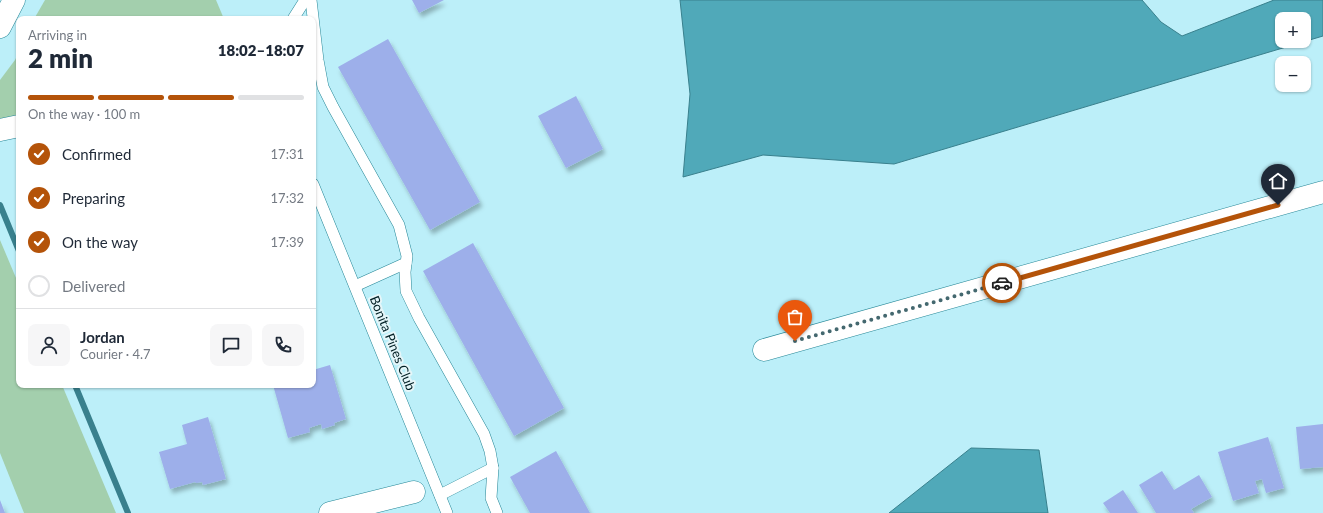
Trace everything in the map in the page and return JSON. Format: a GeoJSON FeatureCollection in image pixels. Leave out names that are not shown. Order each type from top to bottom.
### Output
{"type":"FeatureCollection","features":[{"type":"Feature","properties":{"kind":"street"},"geometry":{"type":"LineString","coordinates":[[0,27],[14,0]]}},
{"type":"Feature","properties":{"kind":"street"},"geometry":{"type":"LineString","coordinates":[[0,130],[16,127]]}},
{"type":"Feature","properties":{"kind":"street"},"geometry":{"type":"LineString","coordinates":[[764,350],[1323,192]]}},
{"type":"Feature","properties":{"kind":"street"},"geometry":{"type":"LineString","coordinates":[[330,513],[414,492]]}},
{"type":"Feature","properties":{"kind":"lane"},"geometry":{"type":"LineString","coordinates":[[295,16],[305,0]]}},
{"type":"Feature","properties":{"kind":"lane"},"geometry":{"type":"LineString","coordinates":[[311,0],[312,16]]}},
{"type":"Feature","properties":{"kind":"lane"},"geometry":{"type":"LineString","coordinates":[[316,62],[317,74],[333,107],[399,225],[407,256],[406,291],[419,318],[484,434],[490,451],[493,468],[491,498],[497,513]]}},
{"type":"Feature","properties":{"kind":"lane","name":"Bonita Pines Club"},"geometry":{"type":"LineString","coordinates":[[316,191],[447,513]]}},
{"type":"Feature","properties":{"kind":"lane"},"geometry":{"type":"LineString","coordinates":[[355,286],[406,263]]}},
{"type":"Feature","properties":{"kind":"lane"},"geometry":{"type":"LineString","coordinates":[[440,495],[493,468]]}},
{"type":"Feature","properties":{"kind":"green space"},"geometry":{"type":"Polygon","coordinates":[[[45,0],[216,0],[223,16],[36,16],[45,0]]]}},
{"type":"Feature","properties":{"kind":"green space"},"geometry":{"type":"Polygon","coordinates":[[[16,58],[16,117],[0,121],[0,80],[16,58]]]}},
{"type":"Feature","properties":{"kind":"green space"},"geometry":{"type":"Polygon","coordinates":[[[0,240],[16,278],[16,388],[63,388],[116,513],[24,513],[0,453],[0,240]]]}},
{"type":"Feature","properties":{"kind":"water"},"geometry":{"type":"Polygon","coordinates":[[[680,0],[1142,0],[1161,22],[1182,36],[1274,0],[1323,0],[1323,36],[1311,40],[1311,12],[1275,12],[1275,48],[1283,48],[894,164],[763,155],[683,177],[690,94],[680,0]]]}},
{"type":"Feature","properties":{"kind":"water"},"geometry":{"type":"Polygon","coordinates":[[[971,448],[1039,450],[1048,513],[889,513],[971,448]]]}},
{"type":"Feature","properties":{"kind":"building"},"geometry":{"type":"Polygon","coordinates":[[[412,0],[444,0],[419,13],[412,0]]]}},
{"type":"Feature","properties":{"kind":"building"},"geometry":{"type":"Polygon","coordinates":[[[388,39],[480,202],[430,230],[338,67],[388,39]]]}},
{"type":"Feature","properties":{"kind":"building"},"geometry":{"type":"Polygon","coordinates":[[[576,96],[603,149],[566,168],[538,116],[576,96]]]}},
{"type":"Feature","properties":{"kind":"building"},"geometry":{"type":"Polygon","coordinates":[[[473,243],[564,408],[514,436],[423,271],[473,243]]]}},
{"type":"Feature","properties":{"kind":"building"},"geometry":{"type":"Polygon","coordinates":[[[330,365],[346,419],[334,423],[335,425],[322,429],[321,424],[309,428],[310,432],[288,438],[274,388],[316,388],[316,369],[330,365]]]}},
{"type":"Feature","properties":{"kind":"building"},"geometry":{"type":"Polygon","coordinates":[[[208,417],[226,479],[203,485],[202,482],[195,482],[170,489],[159,452],[187,444],[182,425],[208,417]]]}},
{"type":"Feature","properties":{"kind":"building"},"geometry":{"type":"Polygon","coordinates":[[[1323,424],[1323,467],[1300,469],[1296,427],[1323,424]]]}},
{"type":"Feature","properties":{"kind":"building"},"geometry":{"type":"Polygon","coordinates":[[[1268,437],[1284,488],[1266,493],[1262,479],[1255,481],[1259,493],[1233,501],[1218,452],[1268,437]]]}},
{"type":"Feature","properties":{"kind":"building"},"geometry":{"type":"Polygon","coordinates":[[[556,451],[590,513],[530,513],[510,477],[556,451]]]}},
{"type":"Feature","properties":{"kind":"building"},"geometry":{"type":"Polygon","coordinates":[[[1162,471],[1174,490],[1199,475],[1212,497],[1191,509],[1194,513],[1156,513],[1139,485],[1162,471]]]}},
{"type":"Feature","properties":{"kind":"building"},"geometry":{"type":"Polygon","coordinates":[[[1123,490],[1138,513],[1110,513],[1103,503],[1123,490]]]}},
{"type":"Feature","properties":{"kind":"building"},"geometry":{"type":"Polygon","coordinates":[[[0,500],[5,513],[0,513],[0,500]]]}},
{"type":"Feature","properties":{"kind":"waterway"},"geometry":{"type":"LineString","coordinates":[[0,205],[16,244]]}},
{"type":"Feature","properties":{"kind":"waterway"},"geometry":{"type":"LineString","coordinates":[[76,388],[128,513]]}},
{"type":"Feature","properties":{"kind":"way so far"},"geometry":{"type":"LineString","coordinates":[[795,341],[1002,283]]}},
{"type":"Feature","properties":{"kind":"route"},"geometry":{"type":"LineString","coordinates":[[1002,283],[1278,205]]}}]}
